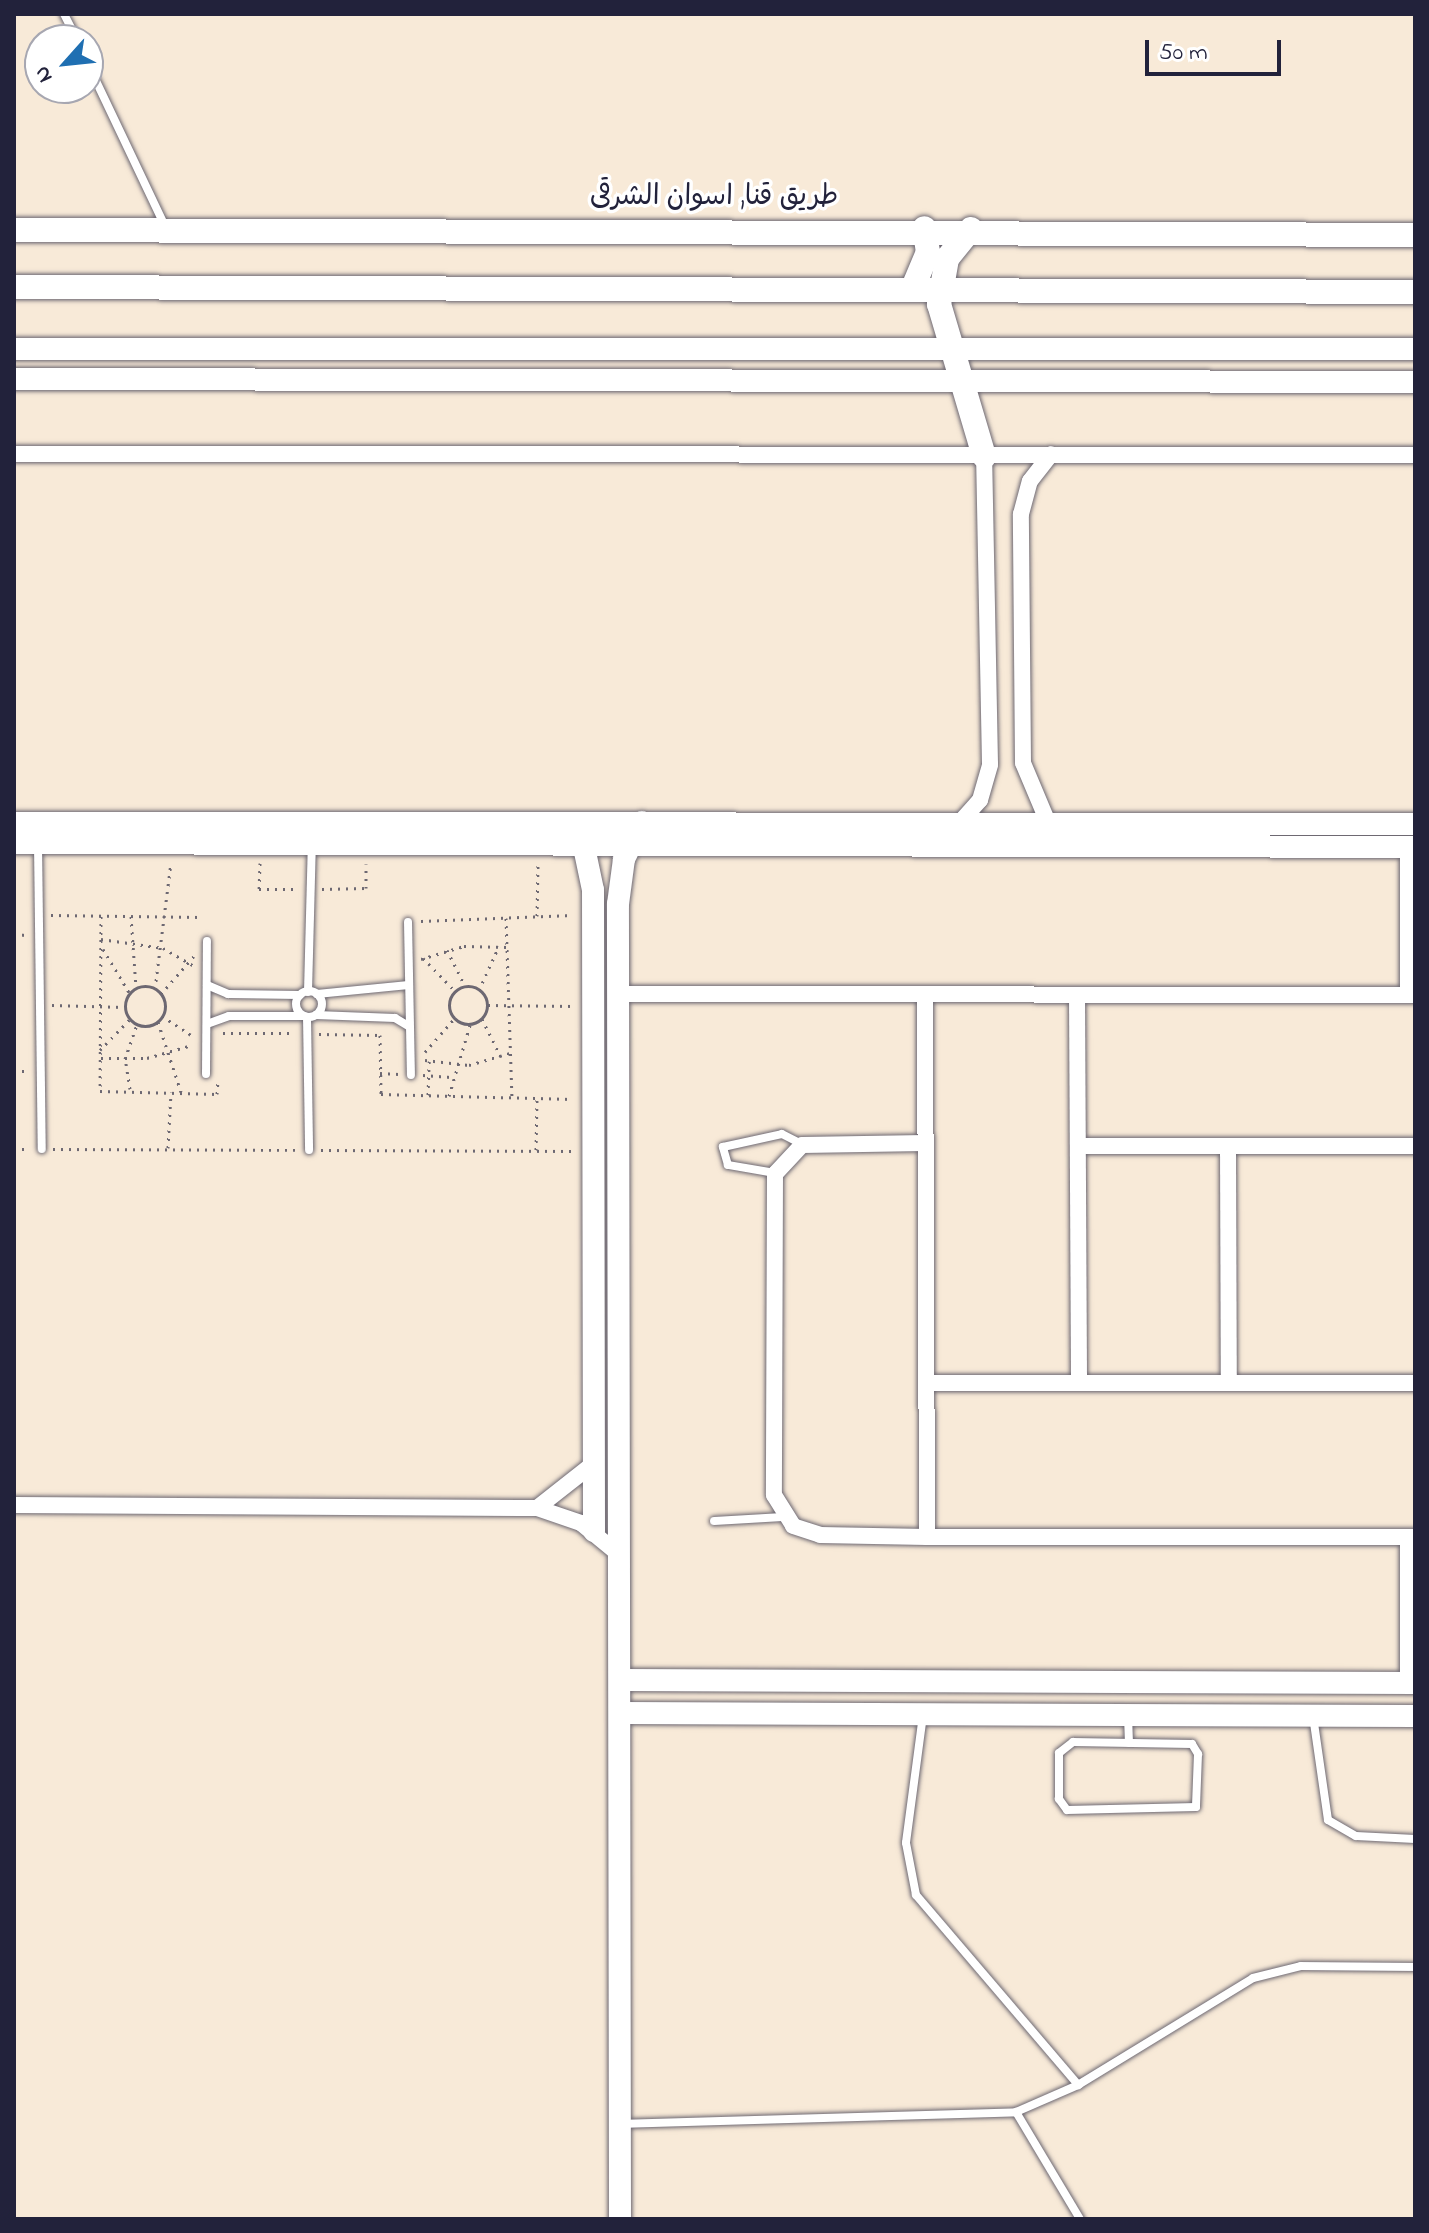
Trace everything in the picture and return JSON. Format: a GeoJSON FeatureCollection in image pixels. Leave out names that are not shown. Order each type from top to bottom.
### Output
{"type":"FeatureCollection","features":[{"type":"Feature","properties":{"kind":"main road","name":"طريق قنا, اسوان الشرقى"},"geometry":{"type":"LineString","coordinates":[[14,230],[924,228],[1415,235]]}},
{"type":"Feature","properties":{"kind":"main road"},"geometry":{"type":"LineString","coordinates":[[912,290],[928,252],[924,228]]}},
{"type":"Feature","properties":{"kind":"main road"},"geometry":{"type":"LineString","coordinates":[[971,229],[947,259],[939,291],[948,350],[984,456]]}},
{"type":"Feature","properties":{"kind":"main road"},"geometry":{"type":"LineString","coordinates":[[14,287],[1415,292]]}},
{"type":"Feature","properties":{"kind":"street"},"geometry":{"type":"LineString","coordinates":[[14,349],[1415,349]]}},
{"type":"Feature","properties":{"kind":"street"},"geometry":{"type":"LineString","coordinates":[[14,379],[1415,382]]}},
{"type":"Feature","properties":{"kind":"street"},"geometry":{"type":"LineString","coordinates":[[14,454],[1415,455]]}},
{"type":"Feature","properties":{"kind":"street"},"geometry":{"type":"LineString","coordinates":[[1047,820],[1023,763],[1021,514],[1030,481],[1051,454]]}},
{"type":"Feature","properties":{"kind":"street"},"geometry":{"type":"LineString","coordinates":[[962,820],[980,800],[990,764],[984,456]]}},
{"type":"Feature","properties":{"kind":"street"},"geometry":{"type":"LineString","coordinates":[[14,823],[1047,820],[1415,824]]}},
{"type":"Feature","properties":{"kind":"street"},"geometry":{"type":"LineString","coordinates":[[576,821],[585,845],[593,914],[594,1531]]}},
{"type":"Feature","properties":{"kind":"street"},"geometry":{"type":"LineString","coordinates":[[620,2219],[618,893],[629,845],[642,822]]}},
{"type":"Feature","properties":{"kind":"street"},"geometry":{"type":"LineString","coordinates":[[14,843],[1412,847],[1411,995],[620,994]]}},
{"type":"Feature","properties":{"kind":"street"},"geometry":{"type":"LineString","coordinates":[[925,995],[927,1537]]}},
{"type":"Feature","properties":{"kind":"street"},"geometry":{"type":"LineString","coordinates":[[1077,995],[1079,1383]]}},
{"type":"Feature","properties":{"kind":"street"},"geometry":{"type":"LineString","coordinates":[[621,1680],[1412,1683],[1412,1537],[820,1535],[783,1517],[773,1484],[775,1174],[802,1145],[925,1143]]}},
{"type":"Feature","properties":{"kind":"street"},"geometry":{"type":"LineString","coordinates":[[1078,1146],[1415,1146]]}},
{"type":"Feature","properties":{"kind":"street"},"geometry":{"type":"LineString","coordinates":[[1228,1146],[1229,1383]]}},
{"type":"Feature","properties":{"kind":"street"},"geometry":{"type":"LineString","coordinates":[[926,1383],[1415,1383]]}},
{"type":"Feature","properties":{"kind":"street"},"geometry":{"type":"LineString","coordinates":[[537,1508],[593,1464]]}},
{"type":"Feature","properties":{"kind":"street"},"geometry":{"type":"LineString","coordinates":[[14,1505],[537,1508],[594,1531],[621,1556]]}},
{"type":"Feature","properties":{"kind":"street"},"geometry":{"type":"LineString","coordinates":[[621,1713],[1415,1716]]}},
{"type":"Feature","properties":{"kind":"lane"},"geometry":{"type":"LineString","coordinates":[[104,98],[167,230]]}},
{"type":"Feature","properties":{"kind":"lane"},"geometry":{"type":"LineString","coordinates":[[38,842],[42,1149]]}},
{"type":"Feature","properties":{"kind":"lane"},"geometry":{"type":"LineString","coordinates":[[309,1150],[308,994],[312,844]]}},
{"type":"Feature","properties":{"kind":"lane"},"geometry":{"type":"LineString","coordinates":[[408,922],[411,1075]]}},
{"type":"Feature","properties":{"kind":"lane"},"geometry":{"type":"LineString","coordinates":[[206,1074],[207,941]]}},
{"type":"Feature","properties":{"kind":"lane"},"geometry":{"type":"LineString","coordinates":[[207,980],[228,994],[308,994],[409,985]]}},
{"type":"Feature","properties":{"kind":"lane"},"geometry":{"type":"LineString","coordinates":[[308,994],[296,1007],[309,1016]]}},
{"type":"Feature","properties":{"kind":"lane"},"geometry":{"type":"LineString","coordinates":[[207,1024],[229,1016],[309,1016],[395,1018],[410,1027]]}},
{"type":"Feature","properties":{"kind":"lane"},"geometry":{"type":"LineString","coordinates":[[775,1174],[728,1165],[723,1147],[782,1134],[802,1145]]}},
{"type":"Feature","properties":{"kind":"lane"},"geometry":{"type":"LineString","coordinates":[[714,1521],[783,1517]]}},
{"type":"Feature","properties":{"kind":"lane"},"geometry":{"type":"LineString","coordinates":[[923,1714],[906,1843],[916,1895],[1078,2085]]}},
{"type":"Feature","properties":{"kind":"lane"},"geometry":{"type":"LineString","coordinates":[[1128,1715],[1129,1743]]}},
{"type":"Feature","properties":{"kind":"lane"},"geometry":{"type":"LineString","coordinates":[[1313,1715],[1328,1820],[1345,1834],[1415,1839]]}},
{"type":"Feature","properties":{"kind":"lane"},"geometry":{"type":"LineString","coordinates":[[1129,1743],[1197,1748],[1196,1807],[1185,1813],[1062,1806],[1062,1747],[1129,1743]]}},
{"type":"Feature","properties":{"kind":"lane"},"geometry":{"type":"LineString","coordinates":[[620,2124],[1016,2112],[1078,2085],[1277,1970],[1415,1967]]}},
{"type":"Feature","properties":{"kind":"lane"},"geometry":{"type":"LineString","coordinates":[[1016,2112],[1080,2219]]}},
{"type":"Feature","properties":{"kind":"path"},"geometry":{"type":"LineString","coordinates":[[155,989],[169,916],[171,859]]}},
{"type":"Feature","properties":{"kind":"path"},"geometry":{"type":"LineString","coordinates":[[408,922],[593,914]]}},
{"type":"Feature","properties":{"kind":"path"},"geometry":{"type":"LineString","coordinates":[[39,915],[201,917]]}},
{"type":"Feature","properties":{"kind":"path"},"geometry":{"type":"LineString","coordinates":[[101,916],[100,1091],[217,1094],[218,1075]]}},
{"type":"Feature","properties":{"kind":"path"},"geometry":{"type":"LineString","coordinates":[[131,916],[127,941],[137,988]]}},
{"type":"Feature","properties":{"kind":"path"},"geometry":{"type":"LineString","coordinates":[[506,918],[512,1097]]}},
{"type":"Feature","properties":{"kind":"path"},"geometry":{"type":"LineString","coordinates":[[101,939],[163,948],[189,961],[207,980]]}},
{"type":"Feature","properties":{"kind":"path"},"geometry":{"type":"LineString","coordinates":[[181,1092],[158,1022],[161,994],[207,941]]}},
{"type":"Feature","properties":{"kind":"path"},"geometry":{"type":"LineString","coordinates":[[102,946],[130,994]]}},
{"type":"Feature","properties":{"kind":"path"},"geometry":{"type":"LineString","coordinates":[[479,990],[499,946]]}},
{"type":"Feature","properties":{"kind":"path"},"geometry":{"type":"LineString","coordinates":[[409,965],[446,949],[507,947]]}},
{"type":"Feature","properties":{"kind":"path"},"geometry":{"type":"LineString","coordinates":[[446,949],[465,986]]}},
{"type":"Feature","properties":{"kind":"path"},"geometry":{"type":"LineString","coordinates":[[423,958],[455,991],[454,1019],[420,1058],[453,1065],[510,1053]]}},
{"type":"Feature","properties":{"kind":"path"},"geometry":{"type":"LineString","coordinates":[[455,991],[465,986],[479,990],[488,1005]]}},
{"type":"Feature","properties":{"kind":"path"},"geometry":{"type":"LineString","coordinates":[[158,1022],[137,1025],[125,1008],[130,994],[137,988],[155,989],[161,994]]}},
{"type":"Feature","properties":{"kind":"path"},"geometry":{"type":"LineString","coordinates":[[40,1005],[125,1008]]}},
{"type":"Feature","properties":{"kind":"path"},"geometry":{"type":"LineString","coordinates":[[488,1005],[591,1006]]}},
{"type":"Feature","properties":{"kind":"path"},"geometry":{"type":"LineString","coordinates":[[449,1096],[453,1065],[470,1025],[482,1019],[488,1005]]}},
{"type":"Feature","properties":{"kind":"path"},"geometry":{"type":"LineString","coordinates":[[100,1050],[130,1019]]}},
{"type":"Feature","properties":{"kind":"path"},"geometry":{"type":"LineString","coordinates":[[454,1019],[470,1025]]}},
{"type":"Feature","properties":{"kind":"path"},"geometry":{"type":"LineString","coordinates":[[482,1019],[501,1057]]}},
{"type":"Feature","properties":{"kind":"path"},"geometry":{"type":"LineString","coordinates":[[131,1091],[125,1059],[137,1025]]}},
{"type":"Feature","properties":{"kind":"path"},"geometry":{"type":"LineString","coordinates":[[218,1033],[218,1047]]}},
{"type":"Feature","properties":{"kind":"path"},"geometry":{"type":"LineString","coordinates":[[101,1058],[125,1059],[169,1053],[207,1040]]}},
{"type":"Feature","properties":{"kind":"path"},"geometry":{"type":"LineString","coordinates":[[428,1095],[429,1061]]}},
{"type":"Feature","properties":{"kind":"path"},"geometry":{"type":"LineString","coordinates":[[168,1149],[171,1092]]}},
{"type":"Feature","properties":{"kind":"path"},"geometry":{"type":"LineString","coordinates":[[536,1151],[537,1098]]}}]}
